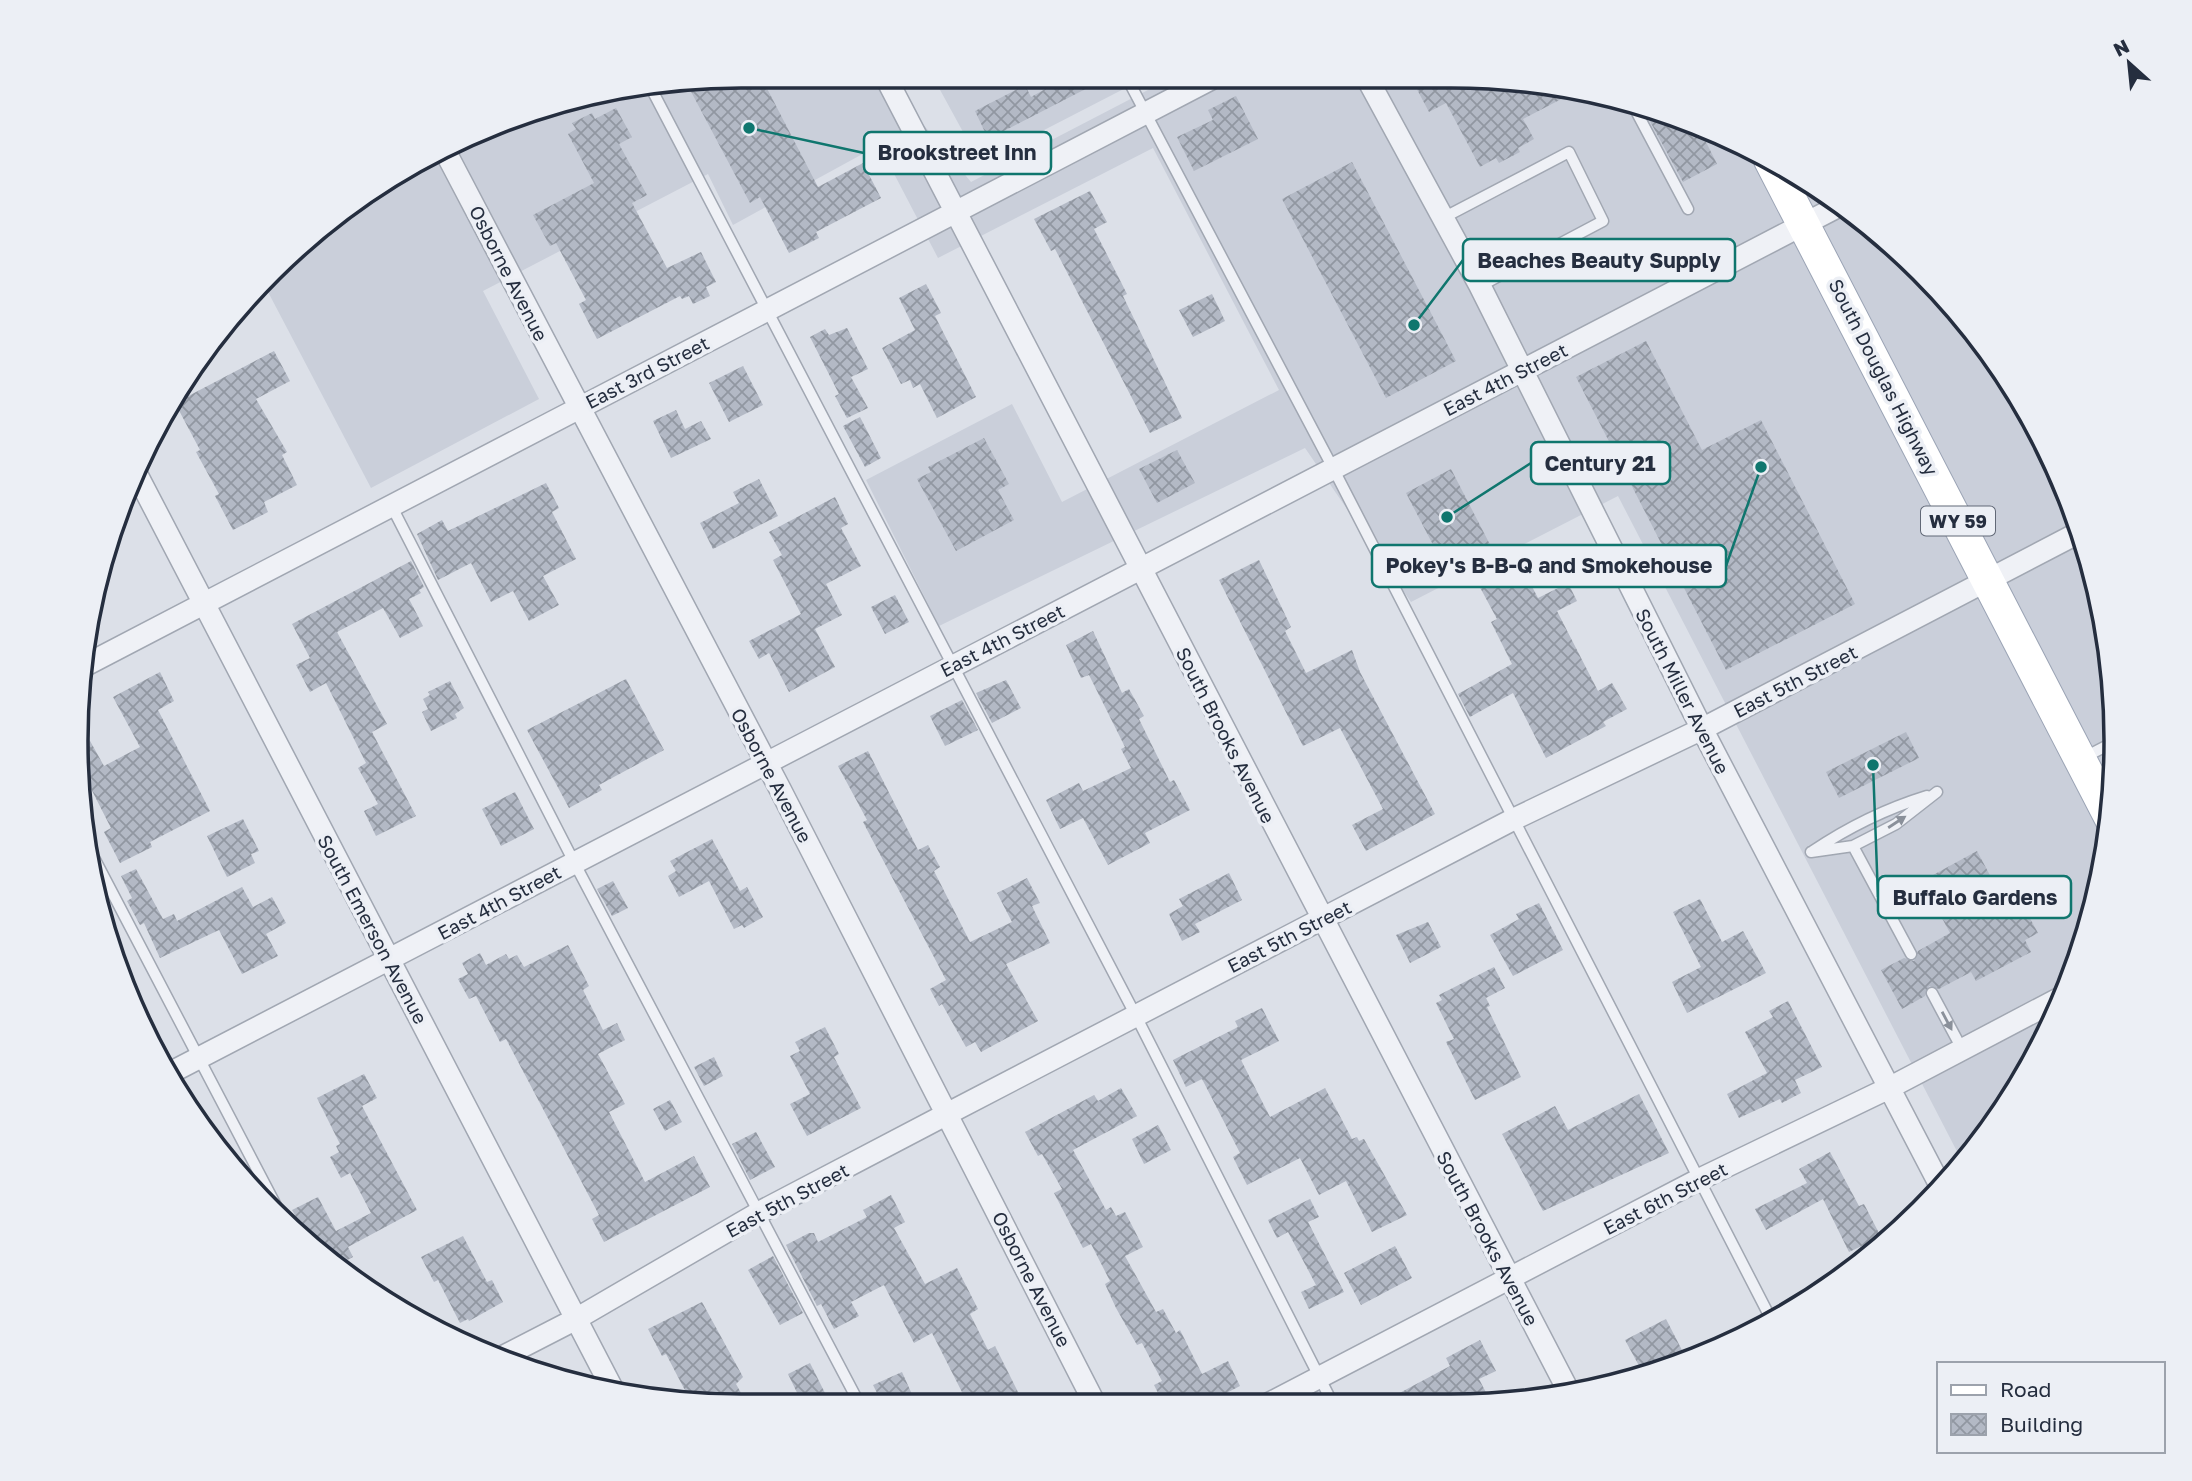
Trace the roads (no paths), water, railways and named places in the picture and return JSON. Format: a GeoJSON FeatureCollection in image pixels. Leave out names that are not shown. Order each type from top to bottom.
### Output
{"type":"FeatureCollection","features":[{"type":"Feature","properties":{"kind":"main road","name":"South Douglas Highway"},"geometry":{"type":"LineString","coordinates":[[1778,175],[2101,800]]}},
{"type":"Feature","properties":{"kind":"street","name":"South Brooks Avenue"},"geometry":{"type":"LineString","coordinates":[[891,88],[1564,1383]]}},
{"type":"Feature","properties":{"kind":"street","name":"East 3rd Street"},"geometry":{"type":"LineString","coordinates":[[92,662],[1194,88]]}},
{"type":"Feature","properties":{"kind":"street","name":"South Miller Avenue"},"geometry":{"type":"LineString","coordinates":[[1372,88],[1480,286],[1702,729],[1936,1177]]}},
{"type":"Feature","properties":{"kind":"street","name":"Osborne Avenue"},"geometry":{"type":"LineString","coordinates":[[448,157],[766,762],[1090,1394]]}},
{"type":"Feature","properties":{"kind":"street","name":"East 4th Street"},"geometry":{"type":"LineString","coordinates":[[177,1069],[1831,210]]}},
{"type":"Feature","properties":{"kind":"street","name":"South Emerson Avenue"},"geometry":{"type":"LineString","coordinates":[[141,483],[608,1380]]}},
{"type":"Feature","properties":{"kind":"street","name":"East 5th Street"},"geometry":{"type":"LineString","coordinates":[[512,1352],[576,1319],[760,1212],[947,1114],[1512,820],[1702,729],[2072,536]]}},
{"type":"Feature","properties":{"kind":"street","name":"East 6th Street"},"geometry":{"type":"LineString","coordinates":[[1288,1394],[1698,1180],[1889,1088],[2049,1004]]}},
{"type":"Feature","properties":{"kind":"lane"},"geometry":{"type":"LineString","coordinates":[[1132,88],[1333,468],[1767,1312]]}},
{"type":"Feature","properties":{"kind":"lane"},"geometry":{"type":"LineString","coordinates":[[654,93],[1136,1016],[1329,1394]]}},
{"type":"Feature","properties":{"kind":"lane"},"geometry":{"type":"LineString","coordinates":[[1638,115],[1688,209]]}},
{"type":"Feature","properties":{"kind":"lane"},"geometry":{"type":"LineString","coordinates":[[1443,218],[1569,152],[1604,221],[1480,286]]}},
{"type":"Feature","properties":{"kind":"lane"},"geometry":{"type":"LineString","coordinates":[[392,507],[574,862],[854,1394]]}},
{"type":"Feature","properties":{"kind":"lane"},"geometry":{"type":"LineString","coordinates":[[2080,759],[2104,747]]}},
{"type":"Feature","properties":{"kind":"lane"},"geometry":{"type":"LineString","coordinates":[[1937,793],[1896,824],[1853,846],[1811,852],[1844,830],[1886,809],[1937,793]]}},
{"type":"Feature","properties":{"kind":"lane"},"geometry":{"type":"LineString","coordinates":[[1853,846],[1911,954]]}},
{"type":"Feature","properties":{"kind":"lane"},"geometry":{"type":"LineString","coordinates":[[101,871],[257,1178]]}},
{"type":"Feature","properties":{"kind":"lane"},"geometry":{"type":"LineString","coordinates":[[1932,993],[1962,1049]]}},
{"type":"Feature","properties":{"kind":"place","name":"Brookstreet Inn"},"geometry":{"type":"Point","coordinates":[749,128]}},
{"type":"Feature","properties":{"kind":"place","name":"Beaches Beauty Supply"},"geometry":{"type":"Point","coordinates":[1414,325]}},
{"type":"Feature","properties":{"kind":"place","name":"Pokey's B-B-Q and Smokehouse"},"geometry":{"type":"Point","coordinates":[1761,467]}},
{"type":"Feature","properties":{"kind":"place","name":"Century 21"},"geometry":{"type":"Point","coordinates":[1447,517]}},
{"type":"Feature","properties":{"kind":"place","name":"Buffalo Gardens"},"geometry":{"type":"Point","coordinates":[1873,765]}}]}
